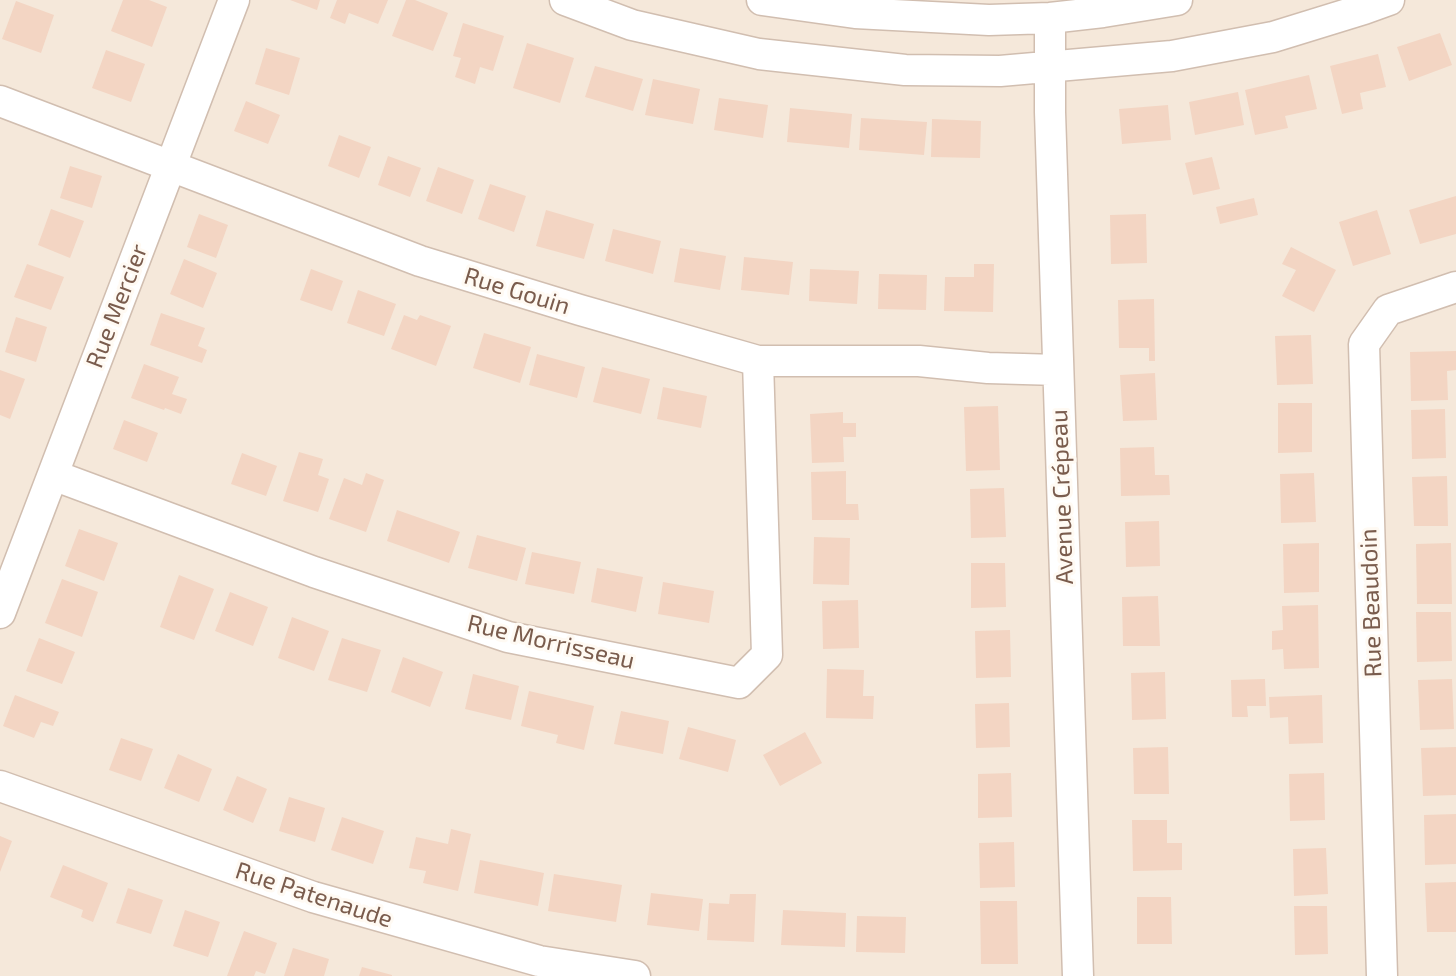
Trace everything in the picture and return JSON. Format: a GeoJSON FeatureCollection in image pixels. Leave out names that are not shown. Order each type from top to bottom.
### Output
{"type":"FeatureCollection","features":[{"type":"Feature","properties":{"kind":"street","name":"Rue Mercier"},"geometry":{"type":"LineString","coordinates":[[0,613],[234,0]]}},
{"type":"Feature","properties":{"kind":"street"},"geometry":{"type":"LineString","coordinates":[[565,0],[632,25],[759,54],[905,70],[1007,71],[1172,56],[1273,37],[1389,0]]}},
{"type":"Feature","properties":{"kind":"street"},"geometry":{"type":"LineString","coordinates":[[762,0],[855,13],[989,20],[1050,18],[1177,0]]}},
{"type":"Feature","properties":{"kind":"street","name":"Avenue Crépeau"},"geometry":{"type":"LineString","coordinates":[[1050,18],[1049,67],[1078,976]]}},
{"type":"Feature","properties":{"kind":"street","name":"Rue Gouin"},"geometry":{"type":"LineString","coordinates":[[0,101],[420,261],[758,361],[919,361],[988,368],[1058,370]]}},
{"type":"Feature","properties":{"kind":"street","name":"Rue Beaudoin"},"geometry":{"type":"LineString","coordinates":[[1382,976],[1364,344],[1388,310],[1456,287]]}},
{"type":"Feature","properties":{"kind":"street","name":"Rue Morrisseau"},"geometry":{"type":"LineString","coordinates":[[53,475],[314,572],[508,637],[739,683],[767,655],[758,361]]}},
{"type":"Feature","properties":{"kind":"street","name":"Rue Patenaude"},"geometry":{"type":"LineString","coordinates":[[0,786],[313,897],[539,961],[635,976]]}},
{"type":"Feature","properties":{"kind":"shaded area"},"geometry":{"type":"Polygon","coordinates":[[[0,0],[1456,0],[1456,976],[0,976],[0,0]]]}},
{"type":"Feature","properties":{"kind":"building"},"geometry":{"type":"Polygon","coordinates":[[[123,0],[149,0],[167,7],[152,47],[111,31],[123,0]]]}},
{"type":"Feature","properties":{"kind":"building"},"geometry":{"type":"Polygon","coordinates":[[[290,0],[320,0],[317,10],[290,0]]]}},
{"type":"Feature","properties":{"kind":"building"},"geometry":{"type":"Polygon","coordinates":[[[337,0],[388,0],[378,24],[349,13],[345,24],[330,18],[337,0]]]}},
{"type":"Feature","properties":{"kind":"building"},"geometry":{"type":"Polygon","coordinates":[[[406,0],[415,0],[448,13],[433,51],[392,36],[406,0]]]}},
{"type":"Feature","properties":{"kind":"building"},"geometry":{"type":"Polygon","coordinates":[[[16,1],[54,15],[41,53],[2,39],[16,1]]]}},
{"type":"Feature","properties":{"kind":"building"},"geometry":{"type":"Polygon","coordinates":[[[463,23],[504,36],[493,71],[480,67],[475,84],[455,77],[461,58],[453,56],[463,23]]]}},
{"type":"Feature","properties":{"kind":"building"},"geometry":{"type":"Polygon","coordinates":[[[1440,33],[1452,65],[1409,81],[1397,47],[1440,33]]]}},
{"type":"Feature","properties":{"kind":"building"},"geometry":{"type":"Polygon","coordinates":[[[527,43],[574,58],[560,103],[513,88],[527,43]]]}},
{"type":"Feature","properties":{"kind":"building"},"geometry":{"type":"Polygon","coordinates":[[[266,48],[300,58],[289,95],[255,84],[266,48]]]}},
{"type":"Feature","properties":{"kind":"building"},"geometry":{"type":"Polygon","coordinates":[[[106,50],[145,64],[131,102],[92,88],[106,50]]]}},
{"type":"Feature","properties":{"kind":"building"},"geometry":{"type":"Polygon","coordinates":[[[1378,54],[1386,87],[1360,93],[1363,109],[1342,114],[1330,66],[1378,54]]]}},
{"type":"Feature","properties":{"kind":"building"},"geometry":{"type":"Polygon","coordinates":[[[595,66],[643,79],[633,111],[585,97],[595,66]]]}},
{"type":"Feature","properties":{"kind":"building"},"geometry":{"type":"Polygon","coordinates":[[[1309,75],[1317,109],[1285,116],[1288,128],[1255,135],[1245,90],[1309,75]]]}},
{"type":"Feature","properties":{"kind":"building"},"geometry":{"type":"Polygon","coordinates":[[[653,79],[700,89],[693,124],[645,115],[653,79]]]}},
{"type":"Feature","properties":{"kind":"building"},"geometry":{"type":"Polygon","coordinates":[[[1238,92],[1244,125],[1195,135],[1189,102],[1238,92]]]}},
{"type":"Feature","properties":{"kind":"building"},"geometry":{"type":"Polygon","coordinates":[[[719,98],[768,105],[763,138],[714,130],[719,98]]]}},
{"type":"Feature","properties":{"kind":"building"},"geometry":{"type":"Polygon","coordinates":[[[246,101],[280,115],[268,144],[234,131],[246,101]]]}},
{"type":"Feature","properties":{"kind":"building"},"geometry":{"type":"Polygon","coordinates":[[[1168,105],[1171,140],[1122,144],[1119,109],[1168,105]]]}},
{"type":"Feature","properties":{"kind":"building"},"geometry":{"type":"Polygon","coordinates":[[[790,108],[852,114],[849,148],[787,142],[790,108]]]}},
{"type":"Feature","properties":{"kind":"building"},"geometry":{"type":"Polygon","coordinates":[[[861,118],[927,122],[924,155],[859,150],[861,118]]]}},
{"type":"Feature","properties":{"kind":"building"},"geometry":{"type":"Polygon","coordinates":[[[932,119],[981,121],[980,158],[931,157],[932,119]]]}},
{"type":"Feature","properties":{"kind":"building"},"geometry":{"type":"Polygon","coordinates":[[[339,135],[371,147],[359,178],[328,166],[339,135]]]}},
{"type":"Feature","properties":{"kind":"building"},"geometry":{"type":"Polygon","coordinates":[[[388,156],[421,168],[410,197],[378,185],[388,156]]]}},
{"type":"Feature","properties":{"kind":"building"},"geometry":{"type":"Polygon","coordinates":[[[1212,157],[1220,189],[1193,195],[1185,163],[1212,157]]]}},
{"type":"Feature","properties":{"kind":"building"},"geometry":{"type":"Polygon","coordinates":[[[70,166],[102,176],[92,208],[60,198],[70,166]]]}},
{"type":"Feature","properties":{"kind":"building"},"geometry":{"type":"Polygon","coordinates":[[[438,167],[474,180],[462,214],[426,201],[438,167]]]}},
{"type":"Feature","properties":{"kind":"building"},"geometry":{"type":"Polygon","coordinates":[[[490,184],[526,196],[514,232],[478,219],[490,184]]]}},
{"type":"Feature","properties":{"kind":"building"},"geometry":{"type":"Polygon","coordinates":[[[1456,196],[1456,234],[1420,244],[1409,210],[1456,196]]]}},
{"type":"Feature","properties":{"kind":"building"},"geometry":{"type":"Polygon","coordinates":[[[1254,198],[1258,215],[1220,224],[1216,207],[1254,198]]]}},
{"type":"Feature","properties":{"kind":"building"},"geometry":{"type":"Polygon","coordinates":[[[51,209],[84,221],[70,258],[38,245],[51,209]]]}},
{"type":"Feature","properties":{"kind":"building"},"geometry":{"type":"Polygon","coordinates":[[[546,210],[594,224],[584,259],[536,246],[546,210]]]}},
{"type":"Feature","properties":{"kind":"building"},"geometry":{"type":"Polygon","coordinates":[[[1377,210],[1391,254],[1353,266],[1339,222],[1377,210]]]}},
{"type":"Feature","properties":{"kind":"building"},"geometry":{"type":"Polygon","coordinates":[[[199,214],[228,225],[216,258],[187,247],[199,214]]]}},
{"type":"Feature","properties":{"kind":"building"},"geometry":{"type":"Polygon","coordinates":[[[1146,214],[1147,263],[1111,264],[1110,215],[1146,214]]]}},
{"type":"Feature","properties":{"kind":"building"},"geometry":{"type":"Polygon","coordinates":[[[613,229],[661,241],[653,274],[605,261],[613,229]]]}},
{"type":"Feature","properties":{"kind":"building"},"geometry":{"type":"Polygon","coordinates":[[[1291,247],[1336,270],[1314,312],[1282,296],[1296,270],[1282,264],[1291,247]]]}},
{"type":"Feature","properties":{"kind":"building"},"geometry":{"type":"Polygon","coordinates":[[[680,248],[726,256],[720,290],[674,282],[680,248]]]}},
{"type":"Feature","properties":{"kind":"building"},"geometry":{"type":"Polygon","coordinates":[[[744,257],[793,262],[789,295],[741,290],[744,257]]]}},
{"type":"Feature","properties":{"kind":"building"},"geometry":{"type":"Polygon","coordinates":[[[184,259],[217,273],[203,308],[170,294],[184,259]]]}},
{"type":"Feature","properties":{"kind":"building"},"geometry":{"type":"Polygon","coordinates":[[[27,264],[64,277],[51,310],[14,297],[27,264]]]}},
{"type":"Feature","properties":{"kind":"building"},"geometry":{"type":"Polygon","coordinates":[[[974,264],[994,264],[993,312],[944,311],[945,277],[974,277],[974,264]]]}},
{"type":"Feature","properties":{"kind":"building"},"geometry":{"type":"Polygon","coordinates":[[[311,269],[343,281],[332,311],[300,300],[311,269]]]}},
{"type":"Feature","properties":{"kind":"building"},"geometry":{"type":"Polygon","coordinates":[[[810,269],[859,271],[857,304],[809,301],[810,269]]]}},
{"type":"Feature","properties":{"kind":"building"},"geometry":{"type":"Polygon","coordinates":[[[879,274],[927,275],[926,310],[878,309],[879,274]]]}},
{"type":"Feature","properties":{"kind":"building"},"geometry":{"type":"Polygon","coordinates":[[[358,290],[396,304],[384,336],[347,323],[358,290]]]}},
{"type":"Feature","properties":{"kind":"building"},"geometry":{"type":"Polygon","coordinates":[[[1154,299],[1155,361],[1149,361],[1149,348],[1119,348],[1118,300],[1154,299]]]}},
{"type":"Feature","properties":{"kind":"building"},"geometry":{"type":"Polygon","coordinates":[[[161,313],[205,328],[198,346],[207,350],[202,363],[150,345],[161,313]]]}},
{"type":"Feature","properties":{"kind":"building"},"geometry":{"type":"Polygon","coordinates":[[[404,315],[417,320],[420,315],[451,326],[436,366],[391,349],[404,315]]]}},
{"type":"Feature","properties":{"kind":"building"},"geometry":{"type":"Polygon","coordinates":[[[16,317],[47,327],[36,362],[5,352],[16,317]]]}},
{"type":"Feature","properties":{"kind":"building"},"geometry":{"type":"Polygon","coordinates":[[[484,333],[531,347],[520,383],[473,368],[484,333]]]}},
{"type":"Feature","properties":{"kind":"building"},"geometry":{"type":"Polygon","coordinates":[[[1311,335],[1313,384],[1277,385],[1275,336],[1311,335]]]}},
{"type":"Feature","properties":{"kind":"building"},"geometry":{"type":"Polygon","coordinates":[[[1456,351],[1456,370],[1447,371],[1448,400],[1411,401],[1410,352],[1456,351]]]}},
{"type":"Feature","properties":{"kind":"building"},"geometry":{"type":"Polygon","coordinates":[[[537,354],[585,367],[577,398],[529,385],[537,354]]]}},
{"type":"Feature","properties":{"kind":"building"},"geometry":{"type":"Polygon","coordinates":[[[144,364],[179,377],[172,394],[187,399],[181,414],[131,398],[144,364]]]}},
{"type":"Feature","properties":{"kind":"building"},"geometry":{"type":"Polygon","coordinates":[[[602,367],[650,379],[641,414],[593,402],[602,367]]]}},
{"type":"Feature","properties":{"kind":"building"},"geometry":{"type":"Polygon","coordinates":[[[0,370],[25,379],[10,419],[0,415],[0,370]]]}},
{"type":"Feature","properties":{"kind":"building"},"geometry":{"type":"Polygon","coordinates":[[[1155,373],[1157,420],[1123,421],[1120,375],[1155,373]]]}},
{"type":"Feature","properties":{"kind":"building"},"geometry":{"type":"Polygon","coordinates":[[[663,387],[707,396],[701,428],[657,419],[663,387]]]}},
{"type":"Feature","properties":{"kind":"building"},"geometry":{"type":"Polygon","coordinates":[[[1278,403],[1312,403],[1312,452],[1278,453],[1278,403]]]}},
{"type":"Feature","properties":{"kind":"building"},"geometry":{"type":"Polygon","coordinates":[[[998,406],[1000,470],[966,471],[964,407],[998,406]]]}},
{"type":"Feature","properties":{"kind":"building"},"geometry":{"type":"Polygon","coordinates":[[[1445,409],[1446,458],[1412,459],[1411,410],[1445,409]]]}},
{"type":"Feature","properties":{"kind":"building"},"geometry":{"type":"Polygon","coordinates":[[[843,412],[843,423],[856,423],[856,437],[843,437],[844,462],[812,463],[810,414],[843,412]]]}},
{"type":"Feature","properties":{"kind":"building"},"geometry":{"type":"Polygon","coordinates":[[[124,420],[158,433],[147,462],[113,449],[124,420]]]}},
{"type":"Feature","properties":{"kind":"building"},"geometry":{"type":"Polygon","coordinates":[[[1154,447],[1155,475],[1169,475],[1170,495],[1121,496],[1120,448],[1154,447]]]}},
{"type":"Feature","properties":{"kind":"building"},"geometry":{"type":"Polygon","coordinates":[[[299,452],[323,459],[318,475],[329,479],[318,512],[283,501],[299,452]]]}},
{"type":"Feature","properties":{"kind":"building"},"geometry":{"type":"Polygon","coordinates":[[[242,453],[277,466],[266,496],[231,484],[242,453]]]}},
{"type":"Feature","properties":{"kind":"building"},"geometry":{"type":"Polygon","coordinates":[[[846,471],[846,504],[858,504],[859,520],[812,520],[811,472],[846,471]]]}},
{"type":"Feature","properties":{"kind":"building"},"geometry":{"type":"Polygon","coordinates":[[[366,473],[384,480],[366,532],[329,519],[344,478],[362,485],[366,473]]]}},
{"type":"Feature","properties":{"kind":"building"},"geometry":{"type":"Polygon","coordinates":[[[1314,473],[1316,522],[1281,523],[1280,474],[1314,473]]]}},
{"type":"Feature","properties":{"kind":"building"},"geometry":{"type":"Polygon","coordinates":[[[1447,476],[1448,526],[1414,526],[1412,477],[1447,476]]]}},
{"type":"Feature","properties":{"kind":"building"},"geometry":{"type":"Polygon","coordinates":[[[1004,488],[1006,537],[971,538],[970,489],[1004,488]]]}},
{"type":"Feature","properties":{"kind":"building"},"geometry":{"type":"Polygon","coordinates":[[[397,510],[460,532],[449,563],[387,541],[397,510]]]}},
{"type":"Feature","properties":{"kind":"building"},"geometry":{"type":"Polygon","coordinates":[[[1159,521],[1160,566],[1126,567],[1125,522],[1159,521]]]}},
{"type":"Feature","properties":{"kind":"building"},"geometry":{"type":"Polygon","coordinates":[[[79,529],[118,543],[104,581],[65,566],[79,529]]]}},
{"type":"Feature","properties":{"kind":"building"},"geometry":{"type":"Polygon","coordinates":[[[477,535],[526,548],[517,581],[468,568],[477,535]]]}},
{"type":"Feature","properties":{"kind":"building"},"geometry":{"type":"Polygon","coordinates":[[[814,537],[850,538],[849,585],[813,584],[814,537]]]}},
{"type":"Feature","properties":{"kind":"building"},"geometry":{"type":"Polygon","coordinates":[[[1319,543],[1319,592],[1284,593],[1283,544],[1319,543]]]}},
{"type":"Feature","properties":{"kind":"building"},"geometry":{"type":"Polygon","coordinates":[[[1451,543],[1452,604],[1417,604],[1416,544],[1451,543]]]}},
{"type":"Feature","properties":{"kind":"building"},"geometry":{"type":"Polygon","coordinates":[[[532,552],[581,562],[574,594],[525,584],[532,552]]]}},
{"type":"Feature","properties":{"kind":"building"},"geometry":{"type":"Polygon","coordinates":[[[971,563],[1005,563],[1006,607],[971,608],[971,563]]]}},
{"type":"Feature","properties":{"kind":"building"},"geometry":{"type":"Polygon","coordinates":[[[597,568],[643,577],[636,612],[591,602],[597,568]]]}},
{"type":"Feature","properties":{"kind":"building"},"geometry":{"type":"Polygon","coordinates":[[[179,575],[214,589],[194,640],[160,627],[179,575]]]}},
{"type":"Feature","properties":{"kind":"building"},"geometry":{"type":"Polygon","coordinates":[[[62,579],[98,592],[82,637],[45,623],[62,579]]]}},
{"type":"Feature","properties":{"kind":"building"},"geometry":{"type":"Polygon","coordinates":[[[663,582],[714,591],[709,623],[658,614],[663,582]]]}},
{"type":"Feature","properties":{"kind":"building"},"geometry":{"type":"Polygon","coordinates":[[[230,592],[268,607],[253,646],[215,631],[230,592]]]}},
{"type":"Feature","properties":{"kind":"building"},"geometry":{"type":"Polygon","coordinates":[[[1158,596],[1160,646],[1123,646],[1122,597],[1158,596]]]}},
{"type":"Feature","properties":{"kind":"building"},"geometry":{"type":"Polygon","coordinates":[[[858,600],[859,648],[823,649],[822,601],[858,600]]]}},
{"type":"Feature","properties":{"kind":"building"},"geometry":{"type":"Polygon","coordinates":[[[1318,605],[1319,668],[1284,669],[1283,649],[1272,650],[1272,631],[1283,630],[1282,606],[1318,605]]]}},
{"type":"Feature","properties":{"kind":"building"},"geometry":{"type":"Polygon","coordinates":[[[1416,612],[1451,612],[1452,661],[1417,662],[1416,612]]]}},
{"type":"Feature","properties":{"kind":"building"},"geometry":{"type":"Polygon","coordinates":[[[292,617],[329,631],[314,671],[278,658],[292,617]]]}},
{"type":"Feature","properties":{"kind":"building"},"geometry":{"type":"Polygon","coordinates":[[[1010,630],[1011,677],[976,678],[975,631],[1010,630]]]}},
{"type":"Feature","properties":{"kind":"building"},"geometry":{"type":"Polygon","coordinates":[[[39,638],[75,652],[62,684],[26,671],[39,638]]]}},
{"type":"Feature","properties":{"kind":"building"},"geometry":{"type":"Polygon","coordinates":[[[342,638],[381,650],[367,692],[328,680],[342,638]]]}},
{"type":"Feature","properties":{"kind":"building"},"geometry":{"type":"Polygon","coordinates":[[[403,657],[443,672],[430,707],[391,692],[403,657]]]}},
{"type":"Feature","properties":{"kind":"building"},"geometry":{"type":"Polygon","coordinates":[[[827,669],[864,670],[863,696],[874,696],[873,719],[826,718],[827,669]]]}},
{"type":"Feature","properties":{"kind":"building"},"geometry":{"type":"Polygon","coordinates":[[[1165,672],[1166,719],[1132,720],[1131,673],[1165,672]]]}},
{"type":"Feature","properties":{"kind":"building"},"geometry":{"type":"Polygon","coordinates":[[[473,674],[519,686],[511,720],[465,709],[473,674]]]}},
{"type":"Feature","properties":{"kind":"building"},"geometry":{"type":"Polygon","coordinates":[[[1265,679],[1266,706],[1247,706],[1248,717],[1232,717],[1231,680],[1265,679]]]}},
{"type":"Feature","properties":{"kind":"building"},"geometry":{"type":"Polygon","coordinates":[[[1452,679],[1454,729],[1420,730],[1418,680],[1452,679]]]}},
{"type":"Feature","properties":{"kind":"building"},"geometry":{"type":"Polygon","coordinates":[[[529,691],[594,706],[584,750],[556,743],[558,735],[521,726],[529,691]]]}},
{"type":"Feature","properties":{"kind":"building"},"geometry":{"type":"Polygon","coordinates":[[[15,695],[59,712],[53,726],[41,722],[34,738],[3,726],[15,695]]]}},
{"type":"Feature","properties":{"kind":"building"},"geometry":{"type":"Polygon","coordinates":[[[1322,695],[1323,743],[1289,744],[1288,717],[1270,718],[1269,697],[1322,695]]]}},
{"type":"Feature","properties":{"kind":"building"},"geometry":{"type":"Polygon","coordinates":[[[1009,703],[1010,747],[976,748],[975,704],[1009,703]]]}},
{"type":"Feature","properties":{"kind":"building"},"geometry":{"type":"Polygon","coordinates":[[[621,711],[669,721],[663,754],[614,744],[621,711]]]}},
{"type":"Feature","properties":{"kind":"building"},"geometry":{"type":"Polygon","coordinates":[[[688,727],[736,740],[728,772],[679,759],[688,727]]]}},
{"type":"Feature","properties":{"kind":"building"},"geometry":{"type":"Polygon","coordinates":[[[805,732],[822,763],[780,786],[763,755],[805,732]]]}},
{"type":"Feature","properties":{"kind":"building"},"geometry":{"type":"Polygon","coordinates":[[[121,738],[153,749],[141,781],[109,770],[121,738]]]}},
{"type":"Feature","properties":{"kind":"building"},"geometry":{"type":"Polygon","coordinates":[[[1168,747],[1169,794],[1134,794],[1133,748],[1168,747]]]}},
{"type":"Feature","properties":{"kind":"building"},"geometry":{"type":"Polygon","coordinates":[[[1456,747],[1456,795],[1423,796],[1421,748],[1456,747]]]}},
{"type":"Feature","properties":{"kind":"building"},"geometry":{"type":"Polygon","coordinates":[[[178,754],[212,769],[199,802],[164,788],[178,754]]]}},
{"type":"Feature","properties":{"kind":"building"},"geometry":{"type":"Polygon","coordinates":[[[1011,773],[1012,817],[978,818],[978,774],[1011,773]]]}},
{"type":"Feature","properties":{"kind":"building"},"geometry":{"type":"Polygon","coordinates":[[[1324,773],[1325,820],[1290,821],[1289,774],[1324,773]]]}},
{"type":"Feature","properties":{"kind":"building"},"geometry":{"type":"Polygon","coordinates":[[[237,776],[267,789],[253,823],[223,810],[237,776]]]}},
{"type":"Feature","properties":{"kind":"building"},"geometry":{"type":"Polygon","coordinates":[[[289,797],[325,808],[315,842],[279,831],[289,797]]]}},
{"type":"Feature","properties":{"kind":"building"},"geometry":{"type":"Polygon","coordinates":[[[1456,814],[1456,864],[1425,865],[1424,815],[1456,814]]]}},
{"type":"Feature","properties":{"kind":"building"},"geometry":{"type":"Polygon","coordinates":[[[342,817],[384,831],[373,864],[331,850],[342,817]]]}},
{"type":"Feature","properties":{"kind":"building"},"geometry":{"type":"Polygon","coordinates":[[[1132,820],[1167,820],[1167,843],[1182,843],[1182,870],[1133,871],[1132,820]]]}},
{"type":"Feature","properties":{"kind":"building"},"geometry":{"type":"Polygon","coordinates":[[[451,829],[471,834],[458,891],[423,883],[426,871],[409,868],[416,837],[448,844],[451,829]]]}},
{"type":"Feature","properties":{"kind":"building"},"geometry":{"type":"Polygon","coordinates":[[[0,836],[12,841],[0,872],[0,836]]]}},
{"type":"Feature","properties":{"kind":"building"},"geometry":{"type":"Polygon","coordinates":[[[1014,842],[1015,887],[980,888],[979,843],[1014,842]]]}},
{"type":"Feature","properties":{"kind":"building"},"geometry":{"type":"Polygon","coordinates":[[[1326,848],[1328,894],[1294,896],[1293,849],[1326,848]]]}},
{"type":"Feature","properties":{"kind":"building"},"geometry":{"type":"Polygon","coordinates":[[[480,860],[544,873],[538,906],[474,893],[480,860]]]}},
{"type":"Feature","properties":{"kind":"building"},"geometry":{"type":"Polygon","coordinates":[[[63,865],[108,883],[93,922],[81,917],[83,910],[50,897],[63,865]]]}},
{"type":"Feature","properties":{"kind":"building"},"geometry":{"type":"Polygon","coordinates":[[[554,874],[622,885],[616,922],[548,911],[554,874]]]}},
{"type":"Feature","properties":{"kind":"building"},"geometry":{"type":"Polygon","coordinates":[[[1456,882],[1456,932],[1427,932],[1425,883],[1456,882]]]}},
{"type":"Feature","properties":{"kind":"building"},"geometry":{"type":"Polygon","coordinates":[[[128,888],[163,900],[151,934],[116,923],[128,888]]]}},
{"type":"Feature","properties":{"kind":"building"},"geometry":{"type":"Polygon","coordinates":[[[651,893],[703,899],[699,931],[647,925],[651,893]]]}},
{"type":"Feature","properties":{"kind":"building"},"geometry":{"type":"Polygon","coordinates":[[[730,894],[756,894],[754,942],[707,940],[709,903],[729,904],[730,894]]]}},
{"type":"Feature","properties":{"kind":"building"},"geometry":{"type":"Polygon","coordinates":[[[1137,897],[1171,897],[1172,944],[1137,944],[1137,897]]]}},
{"type":"Feature","properties":{"kind":"building"},"geometry":{"type":"Polygon","coordinates":[[[980,901],[1017,901],[1018,964],[981,964],[980,901]]]}},
{"type":"Feature","properties":{"kind":"building"},"geometry":{"type":"Polygon","coordinates":[[[1294,906],[1327,906],[1328,954],[1295,955],[1294,906]]]}},
{"type":"Feature","properties":{"kind":"building"},"geometry":{"type":"Polygon","coordinates":[[[185,910],[220,922],[208,957],[173,946],[185,910]]]}},
{"type":"Feature","properties":{"kind":"building"},"geometry":{"type":"Polygon","coordinates":[[[783,910],[846,913],[845,947],[781,945],[783,910]]]}},
{"type":"Feature","properties":{"kind":"building"},"geometry":{"type":"Polygon","coordinates":[[[857,916],[906,917],[905,953],[856,952],[857,916]]]}},
{"type":"Feature","properties":{"kind":"building"},"geometry":{"type":"Polygon","coordinates":[[[244,931],[277,943],[265,974],[256,971],[254,976],[227,976],[244,931]]]}},
{"type":"Feature","properties":{"kind":"building"},"geometry":{"type":"Polygon","coordinates":[[[293,948],[329,959],[324,976],[284,976],[293,948]]]}},
{"type":"Feature","properties":{"kind":"building"},"geometry":{"type":"Polygon","coordinates":[[[362,967],[392,975],[392,976],[359,976],[362,967]]]}}]}
